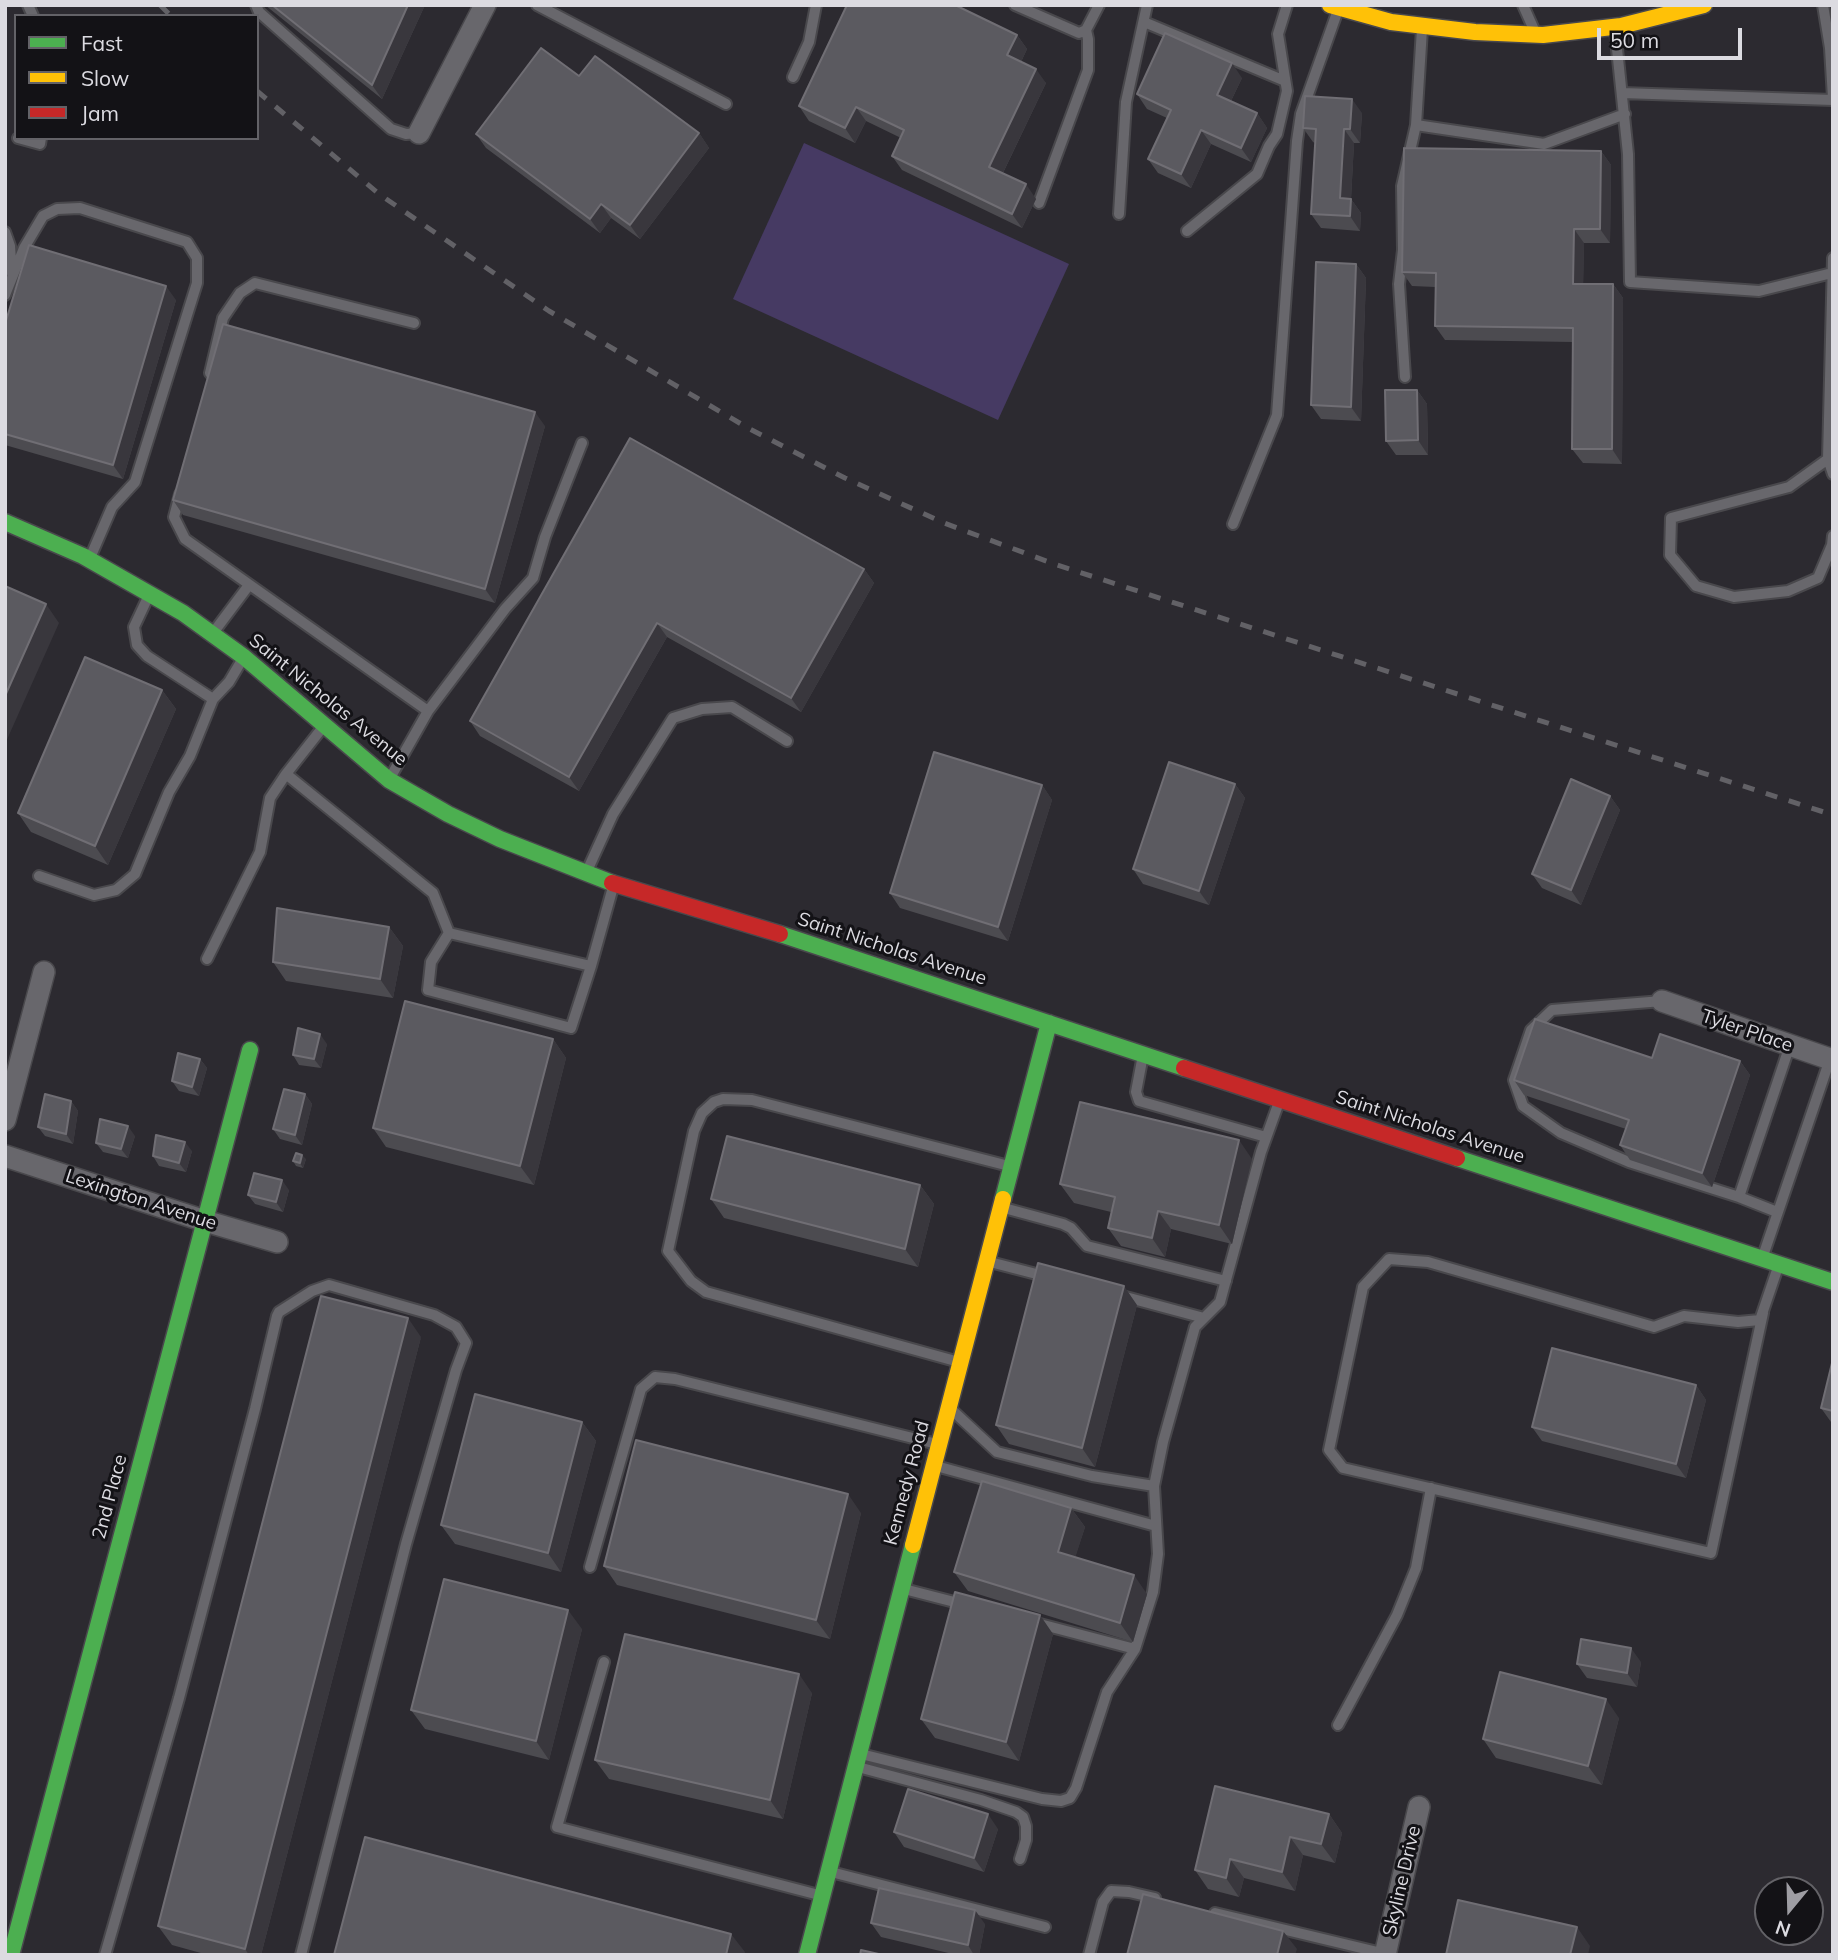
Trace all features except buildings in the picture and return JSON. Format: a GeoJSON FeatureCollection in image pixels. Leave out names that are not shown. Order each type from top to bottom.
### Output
{"type":"FeatureCollection","features":[{"type":"Feature","properties":{"kind":"street"},"geometry":{"type":"LineString","coordinates":[[419,134],[485,5]]}},
{"type":"Feature","properties":{"kind":"street"},"geometry":{"type":"LineString","coordinates":[[1335,6],[1391,22],[1475,32],[1536,35],[1625,22],[1704,5]]}},
{"type":"Feature","properties":{"kind":"street","name":"Saint Nicholas Avenue"},"geometry":{"type":"LineString","coordinates":[[5,522],[90,559],[183,614],[244,657],[389,780],[448,814],[500,839],[614,884],[762,928],[1833,1282]]}},
{"type":"Feature","properties":{"kind":"street"},"geometry":{"type":"LineString","coordinates":[[5,1120],[44,972]]}},
{"type":"Feature","properties":{"kind":"street","name":"Tyler Place"},"geometry":{"type":"LineString","coordinates":[[1662,1001],[1831,1060]]}},
{"type":"Feature","properties":{"kind":"street","name":"Kennedy Road"},"geometry":{"type":"LineString","coordinates":[[807,1955],[1049,1023]]}},
{"type":"Feature","properties":{"kind":"street","name":"2nd Place"},"geometry":{"type":"LineString","coordinates":[[10,1955],[250,1050]]}},
{"type":"Feature","properties":{"kind":"street","name":"Lexington Avenue"},"geometry":{"type":"LineString","coordinates":[[5,1156],[277,1242]]}},
{"type":"Feature","properties":{"kind":"street","name":"Skyline Drive"},"geometry":{"type":"LineString","coordinates":[[1385,1954],[1419,1807]]}},
{"type":"Feature","properties":{"kind":"lane"},"geometry":{"type":"LineString","coordinates":[[256,5],[259,12],[391,129],[406,134],[419,134]]}},
{"type":"Feature","properties":{"kind":"lane"},"geometry":{"type":"LineString","coordinates":[[537,5],[726,104]]}},
{"type":"Feature","properties":{"kind":"lane"},"geometry":{"type":"LineString","coordinates":[[793,77],[808,42],[816,5]]}},
{"type":"Feature","properties":{"kind":"lane"},"geometry":{"type":"LineString","coordinates":[[1015,5],[1074,32],[1086,30]]}},
{"type":"Feature","properties":{"kind":"lane"},"geometry":{"type":"LineString","coordinates":[[1039,203],[1088,71],[1086,30],[1099,5]]}},
{"type":"Feature","properties":{"kind":"lane"},"geometry":{"type":"LineString","coordinates":[[1119,214],[1126,102],[1147,5]]}},
{"type":"Feature","properties":{"kind":"lane"},"geometry":{"type":"LineString","coordinates":[[1188,231],[1257,174],[1269,146],[1278,134],[1287,91],[1278,34],[1287,5]]}},
{"type":"Feature","properties":{"kind":"lane"},"geometry":{"type":"LineString","coordinates":[[1523,5],[1536,35]]}},
{"type":"Feature","properties":{"kind":"lane"},"geometry":{"type":"LineString","coordinates":[[1622,93],[1833,99],[1830,48],[1823,5]]}},
{"type":"Feature","properties":{"kind":"lane"},"geometry":{"type":"LineString","coordinates":[[1233,524],[1277,415],[1297,141],[1301,114],[1335,6]]}},
{"type":"Feature","properties":{"kind":"lane"},"geometry":{"type":"LineString","coordinates":[[1144,22],[1285,81]]}},
{"type":"Feature","properties":{"kind":"lane"},"geometry":{"type":"LineString","coordinates":[[1625,22],[1622,93],[1628,154],[1630,282],[1759,291],[1832,273]]}},
{"type":"Feature","properties":{"kind":"lane"},"geometry":{"type":"LineString","coordinates":[[1405,377],[1399,284],[1403,250],[1402,186],[1416,125],[1423,26]]}},
{"type":"Feature","properties":{"kind":"lane"},"geometry":{"type":"LineString","coordinates":[[1416,125],[1544,144],[1625,114]]}},
{"type":"Feature","properties":{"kind":"lane"},"geometry":{"type":"LineString","coordinates":[[25,140],[40,144],[41,140]]}},
{"type":"Feature","properties":{"kind":"lane"},"geometry":{"type":"LineString","coordinates":[[5,295],[24,248],[43,216],[57,208],[80,208],[187,242],[197,258],[197,283],[135,482],[112,507],[90,559]]}},
{"type":"Feature","properties":{"kind":"lane"},"geometry":{"type":"LineString","coordinates":[[5,232],[10,246],[13,275]]}},
{"type":"Feature","properties":{"kind":"lane"},"geometry":{"type":"LineString","coordinates":[[1833,258],[1828,459],[1833,474]]}},
{"type":"Feature","properties":{"kind":"lane"},"geometry":{"type":"LineString","coordinates":[[208,382],[223,318],[240,293],[255,283],[414,323]]}},
{"type":"Feature","properties":{"kind":"lane"},"geometry":{"type":"LineString","coordinates":[[389,780],[428,711],[505,609],[533,578],[545,537],[582,443]]}},
{"type":"Feature","properties":{"kind":"lane"},"geometry":{"type":"LineString","coordinates":[[1828,459],[1789,487],[1671,518],[1670,555],[1696,586],[1734,597],[1788,591],[1818,578],[1833,536]]}},
{"type":"Feature","properties":{"kind":"lane"},"geometry":{"type":"LineString","coordinates":[[183,483],[174,517],[184,539],[428,711]]}},
{"type":"Feature","properties":{"kind":"lane"},"geometry":{"type":"LineString","coordinates":[[212,634],[250,585]]}},
{"type":"Feature","properties":{"kind":"lane"},"geometry":{"type":"LineString","coordinates":[[150,594],[134,627],[137,645],[147,656],[213,699]]}},
{"type":"Feature","properties":{"kind":"lane"},"geometry":{"type":"LineString","coordinates":[[39,876],[94,895],[116,890],[135,874],[169,792],[190,756],[213,699],[229,682],[244,657]]}},
{"type":"Feature","properties":{"kind":"lane"},"geometry":{"type":"LineString","coordinates":[[586,873],[613,814],[673,718],[702,709],[732,707],[787,741]]}},
{"type":"Feature","properties":{"kind":"lane"},"geometry":{"type":"LineString","coordinates":[[207,959],[260,852],[270,798],[324,726]]}},
{"type":"Feature","properties":{"kind":"lane"},"geometry":{"type":"LineString","coordinates":[[286,774],[433,893],[449,933]]}},
{"type":"Feature","properties":{"kind":"lane"},"geometry":{"type":"LineString","coordinates":[[449,933],[431,962],[428,990],[571,1028],[614,884]]}},
{"type":"Feature","properties":{"kind":"lane"},"geometry":{"type":"LineString","coordinates":[[449,933],[591,965]]}},
{"type":"Feature","properties":{"kind":"lane"},"geometry":{"type":"LineString","coordinates":[[1662,1001],[1552,1010],[1531,1030],[1514,1080],[1523,1106],[1561,1133],[1629,1162],[1777,1212]]}},
{"type":"Feature","properties":{"kind":"lane"},"geometry":{"type":"LineString","coordinates":[[1739,1198],[1790,1045]]}},
{"type":"Feature","properties":{"kind":"lane"},"geometry":{"type":"LineString","coordinates":[[1144,1054],[1136,1092],[1139,1101],[1266,1137]]}},
{"type":"Feature","properties":{"kind":"lane"},"geometry":{"type":"LineString","coordinates":[[1762,1259],[1831,1060]]}},
{"type":"Feature","properties":{"kind":"lane"},"geometry":{"type":"LineString","coordinates":[[961,1363],[705,1292],[691,1281],[668,1251],[695,1131],[702,1113],[714,1102],[723,1099],[752,1100],[1012,1167]]}},
{"type":"Feature","properties":{"kind":"lane"},"geometry":{"type":"LineString","coordinates":[[857,1760],[1042,1799],[1061,1801],[1070,1798],[1076,1788],[1107,1692],[1135,1649],[1153,1592],[1158,1554],[1154,1486],[1163,1442],[1195,1327],[1220,1302],[1266,1137],[1280,1099]]}},
{"type":"Feature","properties":{"kind":"lane"},"geometry":{"type":"LineString","coordinates":[[1001,1208],[1063,1224],[1071,1228],[1087,1246],[1226,1281]]}},
{"type":"Feature","properties":{"kind":"lane"},"geometry":{"type":"LineString","coordinates":[[1763,1313],[1711,1553],[1343,1468],[1329,1450],[1363,1287],[1388,1259],[1428,1262],[1654,1327],[1684,1316],[1738,1322],[1760,1320],[1779,1264]]}},
{"type":"Feature","properties":{"kind":"lane"},"geometry":{"type":"LineString","coordinates":[[987,1261],[1064,1281]]}},
{"type":"Feature","properties":{"kind":"lane"},"geometry":{"type":"LineString","coordinates":[[105,1955],[179,1698],[277,1316],[312,1291],[329,1285],[434,1315],[456,1327],[466,1343],[406,1544],[302,1955]]}},
{"type":"Feature","properties":{"kind":"lane"},"geometry":{"type":"LineString","coordinates":[[1115,1294],[1204,1318]]}},
{"type":"Feature","properties":{"kind":"lane"},"geometry":{"type":"LineString","coordinates":[[590,1567],[641,1389],[655,1377],[675,1379],[939,1444]]}},
{"type":"Feature","properties":{"kind":"lane"},"geometry":{"type":"LineString","coordinates":[[949,1408],[997,1452],[1092,1476],[1154,1486]]}},
{"type":"Feature","properties":{"kind":"lane"},"geometry":{"type":"LineString","coordinates":[[934,1466],[1156,1526]]}},
{"type":"Feature","properties":{"kind":"lane"},"geometry":{"type":"LineString","coordinates":[[1338,1725],[1397,1615],[1416,1568],[1431,1488]]}},
{"type":"Feature","properties":{"kind":"lane"},"geometry":{"type":"LineString","coordinates":[[902,1588],[976,1607]]}},
{"type":"Feature","properties":{"kind":"lane"},"geometry":{"type":"LineString","coordinates":[[1026,1620],[1135,1649]]}},
{"type":"Feature","properties":{"kind":"lane"},"geometry":{"type":"LineString","coordinates":[[604,1662],[557,1827],[821,1896]]}},
{"type":"Feature","properties":{"kind":"lane"},"geometry":{"type":"LineString","coordinates":[[857,1760],[1016,1812],[1023,1817],[1026,1826],[1026,1840],[1020,1859]]}},
{"type":"Feature","properties":{"kind":"lane"},"geometry":{"type":"LineString","coordinates":[[828,1871],[1045,1927]]}},
{"type":"Feature","properties":{"kind":"lane"},"geometry":{"type":"LineString","coordinates":[[1089,1955],[1103,1902],[1111,1891],[1129,1892],[1170,1902]]}},
{"type":"Feature","properties":{"kind":"lane"},"geometry":{"type":"LineString","coordinates":[[1210,1912],[1385,1954]]}},
{"type":"Feature","properties":{"kind":"shaded area"},"geometry":{"type":"Polygon","coordinates":[[[804,143],[1069,264],[998,420],[733,299],[804,143]]]}},
{"type":"Feature","properties":{"kind":"railway"},"geometry":{"type":"LineString","coordinates":[[160,5],[169,14]]}},
{"type":"Feature","properties":{"kind":"railway"},"geometry":{"type":"LineString","coordinates":[[259,93],[379,194],[549,311],[748,428],[845,478],[944,523],[1057,565],[1833,815]]}},
{"type":"Feature","properties":{"kind":"traffic: fast"},"geometry":{"type":"LineString","coordinates":[[5,522],[83,556],[183,613],[244,657],[389,780],[448,814],[500,839],[612,883]]}},
{"type":"Feature","properties":{"kind":"traffic: fast"},"geometry":{"type":"LineString","coordinates":[[780,934],[1184,1068]]}},
{"type":"Feature","properties":{"kind":"traffic: fast"},"geometry":{"type":"LineString","coordinates":[[1003,1199],[1049,1023]]}},
{"type":"Feature","properties":{"kind":"traffic: fast"},"geometry":{"type":"LineString","coordinates":[[11,1955],[250,1050]]}},
{"type":"Feature","properties":{"kind":"traffic: fast"},"geometry":{"type":"LineString","coordinates":[[1457,1158],[1833,1282]]}},
{"type":"Feature","properties":{"kind":"traffic: fast"},"geometry":{"type":"LineString","coordinates":[[807,1955],[913,1545]]}},
{"type":"Feature","properties":{"kind":"traffic: slow"},"geometry":{"type":"LineString","coordinates":[[1330,5],[1391,22],[1475,32],[1543,35],[1621,26],[1704,5]]}},
{"type":"Feature","properties":{"kind":"traffic: slow"},"geometry":{"type":"LineString","coordinates":[[913,1545],[1003,1199]]}},
{"type":"Feature","properties":{"kind":"traffic: jam"},"geometry":{"type":"LineString","coordinates":[[612,883],[780,934]]}},
{"type":"Feature","properties":{"kind":"traffic: jam"},"geometry":{"type":"LineString","coordinates":[[1184,1068],[1457,1158]]}}]}
